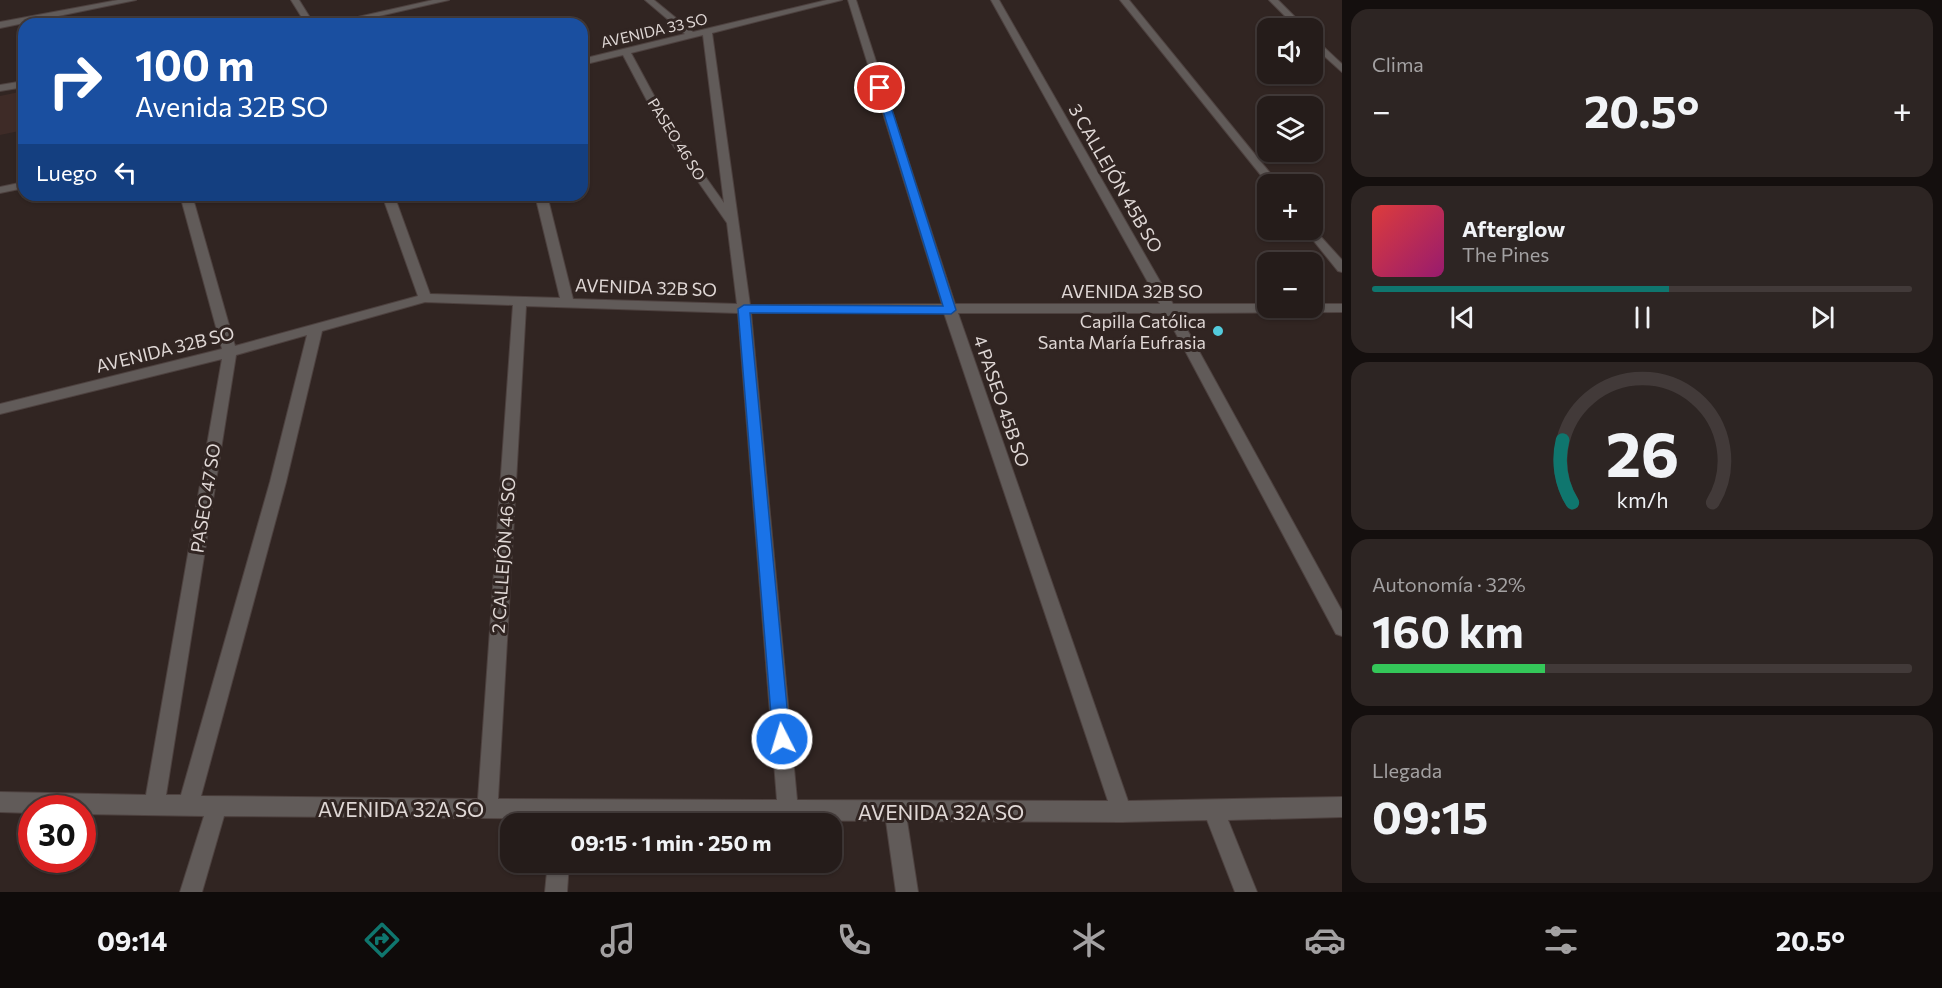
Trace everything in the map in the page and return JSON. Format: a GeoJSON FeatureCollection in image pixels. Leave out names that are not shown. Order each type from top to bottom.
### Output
{"type":"FeatureCollection","features":[{"type":"Feature","properties":{"kind":"street"},"geometry":{"type":"LineString","coordinates":[[37,18],[132,0]]}},
{"type":"Feature","properties":{"kind":"street"},"geometry":{"type":"LineString","coordinates":[[296,0],[306,18]]}},
{"type":"Feature","properties":{"kind":"street"},"geometry":{"type":"LineString","coordinates":[[360,18],[445,0]]}},
{"type":"Feature","properties":{"kind":"street"},"geometry":{"type":"LineString","coordinates":[[649,0],[700,35]]}},
{"type":"Feature","properties":{"kind":"street","name":"AVENIDA 33 SO"},"geometry":{"type":"LineString","coordinates":[[588,61],[838,0]]}},
{"type":"Feature","properties":{"kind":"street","name":"4 PASEO 45B SO"},"geometry":{"type":"LineString","coordinates":[[852,0],[951,310],[1122,812]]}},
{"type":"Feature","properties":{"kind":"street","name":"3 CALLEJÓN 45B SO"},"geometry":{"type":"LineString","coordinates":[[995,0],[1170,309],[1342,628]]}},
{"type":"Feature","properties":{"kind":"street"},"geometry":{"type":"LineString","coordinates":[[1125,0],[1266,174]]}},
{"type":"Feature","properties":{"kind":"street"},"geometry":{"type":"LineString","coordinates":[[1273,0],[1292,18]]}},
{"type":"Feature","properties":{"kind":"street"},"geometry":{"type":"LineString","coordinates":[[0,25],[18,22]]}},
{"type":"Feature","properties":{"kind":"street","name":"PASEO 46 SO"},"geometry":{"type":"LineString","coordinates":[[700,35],[733,224],[744,309],[788,810]]}},
{"type":"Feature","properties":{"kind":"street"},"geometry":{"type":"LineString","coordinates":[[1323,50],[1342,69]]}},
{"type":"Feature","properties":{"kind":"street","name":"PASEO 46 SO"},"geometry":{"type":"LineString","coordinates":[[626,52],[668,131],[733,224]]}},
{"type":"Feature","properties":{"kind":"street"},"geometry":{"type":"LineString","coordinates":[[0,88],[18,85]]}},
{"type":"Feature","properties":{"kind":"street"},"geometry":{"type":"LineString","coordinates":[[0,190],[18,186]]}},
{"type":"Feature","properties":{"kind":"street","name":"PASEO 47 SO"},"geometry":{"type":"LineString","coordinates":[[154,805],[230,352],[188,201]]}},
{"type":"Feature","properties":{"kind":"street"},"geometry":{"type":"LineString","coordinates":[[390,201],[425,298]]}},
{"type":"Feature","properties":{"kind":"street"},"geometry":{"type":"LineString","coordinates":[[542,201],[568,303]]}},
{"type":"Feature","properties":{"kind":"street"},"geometry":{"type":"LineString","coordinates":[[1319,240],[1342,268]]}},
{"type":"Feature","properties":{"kind":"street","name":"AVENIDA 32B SO"},"geometry":{"type":"LineString","coordinates":[[0,409],[230,352],[425,298],[744,309],[1342,308]]}},
{"type":"Feature","properties":{"kind":"street","name":"2 CALLEJÓN 46 SO"},"geometry":{"type":"LineString","coordinates":[[487,809],[520,302]]}},
{"type":"Feature","properties":{"kind":"street"},"geometry":{"type":"LineString","coordinates":[[189,805],[278,482],[316,327]]}},
{"type":"Feature","properties":{"kind":"street","name":"AVENIDA 32A SO"},"geometry":{"type":"LineString","coordinates":[[0,802],[217,807],[487,809],[525,813]]}},
{"type":"Feature","properties":{"kind":"street"},"geometry":{"type":"LineString","coordinates":[[190,892],[217,807]]}},
{"type":"Feature","properties":{"kind":"street","name":"AVENIDA 32A SO"},"geometry":{"type":"LineString","coordinates":[[692,813],[788,810],[1122,812],[1342,807]]}},
{"type":"Feature","properties":{"kind":"street"},"geometry":{"type":"LineString","coordinates":[[1214,811],[1246,892]]}},
{"type":"Feature","properties":{"kind":"street"},"geometry":{"type":"LineString","coordinates":[[895,812],[907,892]]}},
{"type":"Feature","properties":{"kind":"street"},"geometry":{"type":"LineString","coordinates":[[556,892],[558,873]]}},
{"type":"Feature","properties":{"kind":"shaded area"},"geometry":{"type":"Polygon","coordinates":[[[18,92],[18,131],[0,135],[0,96],[18,92]]]}},
{"type":"Feature","properties":{"kind":"place","name":"Capilla Católica Santa María Eufrasia"},"geometry":{"type":"Point","coordinates":[1218,331]}},
{"type":"Feature","properties":{"kind":"route"},"geometry":{"type":"LineString","coordinates":[[782,739],[744,309],[951,310],[880,88]]}}]}
